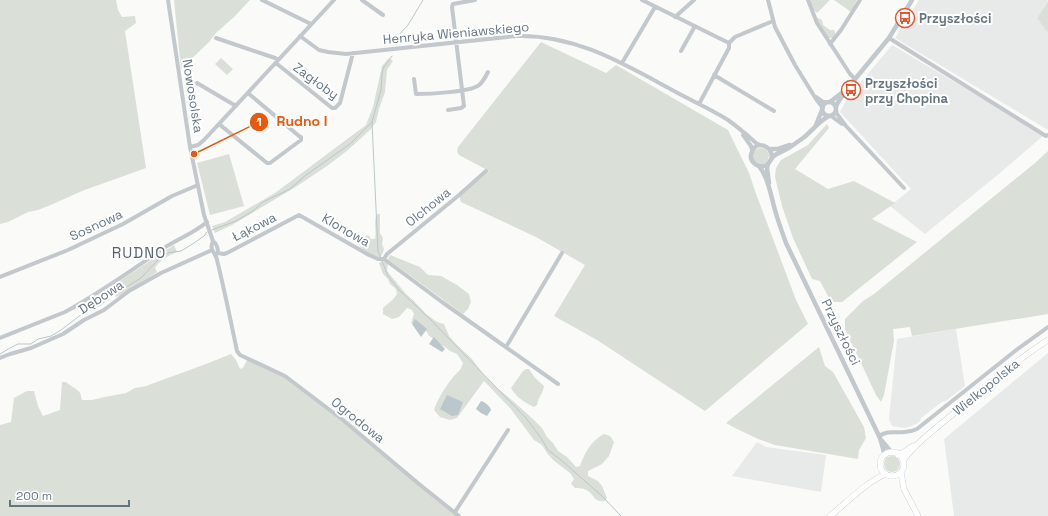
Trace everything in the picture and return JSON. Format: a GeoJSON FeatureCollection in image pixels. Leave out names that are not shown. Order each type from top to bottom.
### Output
{"type":"FeatureCollection","features":[{"type":"Feature","properties":{"kind":"main road","name":"Wielkopolska"},"geometry":{"type":"LineString","coordinates":[[903,461],[909,453],[926,437],[1008,368],[1048,340]]}},
{"type":"Feature","properties":{"kind":"main road","name":"Wielkopolska"},"geometry":{"type":"LineString","coordinates":[[898,454],[904,452],[926,437]]}},
{"type":"Feature","properties":{"kind":"main road"},"geometry":{"type":"LineString","coordinates":[[901,473],[894,476],[883,472],[881,462],[884,456],[892,453],[898,454],[901,457],[904,467],[901,473],[904,489]]}},
{"type":"Feature","properties":{"kind":"main road"},"geometry":{"type":"LineString","coordinates":[[869,484],[881,468]]}},
{"type":"Feature","properties":{"kind":"main road"},"geometry":{"type":"LineString","coordinates":[[830,516],[869,484],[886,474]]}},
{"type":"Feature","properties":{"kind":"main road"},"geometry":{"type":"LineString","coordinates":[[894,476],[904,489],[918,516]]}},
{"type":"Feature","properties":{"kind":"street","name":"Nowosolska"},"geometry":{"type":"LineString","coordinates":[[168,0],[190,147],[207,222],[213,241],[216,245],[237,351]]}},
{"type":"Feature","properties":{"kind":"street"},"geometry":{"type":"LineString","coordinates":[[262,0],[311,24]]}},
{"type":"Feature","properties":{"kind":"street"},"geometry":{"type":"LineString","coordinates":[[190,147],[201,143],[334,0]]}},
{"type":"Feature","properties":{"kind":"street"},"geometry":{"type":"LineString","coordinates":[[362,0],[383,15]]}},
{"type":"Feature","properties":{"kind":"street"},"geometry":{"type":"LineString","coordinates":[[448,110],[461,108],[464,106],[452,7],[453,4],[475,0]]}},
{"type":"Feature","properties":{"kind":"street"},"geometry":{"type":"LineString","coordinates":[[642,0],[729,43]]}},
{"type":"Feature","properties":{"kind":"street"},"geometry":{"type":"LineString","coordinates":[[675,17],[694,0]]}},
{"type":"Feature","properties":{"kind":"street"},"geometry":{"type":"LineString","coordinates":[[768,0],[775,27],[795,65],[822,109],[826,115],[846,126]]}},
{"type":"Feature","properties":{"kind":"street"},"geometry":{"type":"LineString","coordinates":[[808,0],[816,23],[850,74],[855,79]]}},
{"type":"Feature","properties":{"kind":"street"},"geometry":{"type":"LineString","coordinates":[[830,44],[860,0]]}},
{"type":"Feature","properties":{"kind":"street"},"geometry":{"type":"LineString","coordinates":[[772,158],[771,152],[764,145],[754,148],[751,153],[753,163],[759,166],[766,165],[775,155],[786,150],[835,113],[837,104],[846,90],[889,38],[912,0]]}},
{"type":"Feature","properties":{"kind":"street"},"geometry":{"type":"LineString","coordinates":[[622,63],[655,7]]}},
{"type":"Feature","properties":{"kind":"street"},"geometry":{"type":"LineString","coordinates":[[698,104],[729,48],[729,43],[735,37],[773,21]]}},
{"type":"Feature","properties":{"kind":"street"},"geometry":{"type":"LineString","coordinates":[[682,51],[695,26]]}},
{"type":"Feature","properties":{"kind":"street","name":"Henryka Wieniawskiego"},"geometry":{"type":"LineString","coordinates":[[300,36],[319,50],[336,53],[353,53],[527,36],[540,36],[556,39],[578,45],[622,63],[726,119],[760,145]]}},
{"type":"Feature","properties":{"kind":"street"},"geometry":{"type":"LineString","coordinates":[[216,38],[275,58],[277,61]]}},
{"type":"Feature","properties":{"kind":"street"},"geometry":{"type":"LineString","coordinates":[[889,38],[1046,136],[1048,135]]}},
{"type":"Feature","properties":{"kind":"street","name":"Zagłoby"},"geometry":{"type":"LineString","coordinates":[[277,61],[332,108],[335,108],[340,103],[353,53]]}},
{"type":"Feature","properties":{"kind":"street"},"geometry":{"type":"LineString","coordinates":[[414,79],[416,94],[462,90],[479,85],[488,72]]}},
{"type":"Feature","properties":{"kind":"street"},"geometry":{"type":"LineString","coordinates":[[714,75],[774,110]]}},
{"type":"Feature","properties":{"kind":"street"},"geometry":{"type":"LineString","coordinates":[[197,83],[236,106]]}},
{"type":"Feature","properties":{"kind":"street"},"geometry":{"type":"LineString","coordinates":[[815,127],[823,105],[833,100],[846,90]]}},
{"type":"Feature","properties":{"kind":"street"},"geometry":{"type":"LineString","coordinates":[[219,124],[268,163],[300,141],[301,138],[299,136],[248,93]]}},
{"type":"Feature","properties":{"kind":"street"},"geometry":{"type":"LineString","coordinates":[[814,95],[823,102],[833,103],[837,114],[846,126],[904,188]]}},
{"type":"Feature","properties":{"kind":"street","name":"Henryka Wieniawskiego"},"geometry":{"type":"LineString","coordinates":[[740,130],[751,146],[752,150]]}},
{"type":"Feature","properties":{"kind":"street"},"geometry":{"type":"LineString","coordinates":[[769,149],[778,149],[794,144]]}},
{"type":"Feature","properties":{"kind":"street","name":"Przyszłości"},"geometry":{"type":"LineString","coordinates":[[768,164],[769,189]]}},
{"type":"Feature","properties":{"kind":"street","name":"Przyszłości"},"geometry":{"type":"LineString","coordinates":[[759,166],[769,189],[786,243],[879,437],[884,456]]}},
{"type":"Feature","properties":{"kind":"street","name":"Olchowa"},"geometry":{"type":"LineString","coordinates":[[384,259],[387,254],[486,171]]}},
{"type":"Feature","properties":{"kind":"street","name":"Sosnowa"},"geometry":{"type":"LineString","coordinates":[[0,277],[68,250],[123,224],[172,196],[198,185]]}},
{"type":"Feature","properties":{"kind":"street","name":"Klonowa"},"geometry":{"type":"LineString","coordinates":[[299,215],[369,255],[378,259],[384,259]]}},
{"type":"Feature","properties":{"kind":"street","name":"Łąkowa"},"geometry":{"type":"LineString","coordinates":[[217,254],[224,254],[299,215]]}},
{"type":"Feature","properties":{"kind":"street"},"geometry":{"type":"LineString","coordinates":[[0,338],[65,312],[78,305],[169,245],[207,222]]}},
{"type":"Feature","properties":{"kind":"street","name":"Nowosolska"},"geometry":{"type":"LineString","coordinates":[[213,241],[212,250],[217,254]]}},
{"type":"Feature","properties":{"kind":"street","name":"Dębowa"},"geometry":{"type":"LineString","coordinates":[[0,358],[31,348],[63,334],[84,320],[104,310],[129,291],[161,272],[212,250]]}},
{"type":"Feature","properties":{"kind":"street"},"geometry":{"type":"LineString","coordinates":[[506,347],[562,253]]}},
{"type":"Feature","properties":{"kind":"street"},"geometry":{"type":"LineString","coordinates":[[384,259],[410,280],[558,384]]}},
{"type":"Feature","properties":{"kind":"street"},"geometry":{"type":"LineString","coordinates":[[879,437],[887,432],[904,432],[917,429],[1015,351],[1048,327]]}},
{"type":"Feature","properties":{"kind":"street","name":"Ogrodowa"},"geometry":{"type":"LineString","coordinates":[[237,351],[240,355],[285,376],[343,420],[459,516]]}},
{"type":"Feature","properties":{"kind":"street"},"geometry":{"type":"LineString","coordinates":[[455,512],[508,430]]}},
{"type":"Feature","properties":{"kind":"street","name":"Przyszłości"},"geometry":{"type":"LineString","coordinates":[[879,437],[892,453]]}},
{"type":"Feature","properties":{"kind":"shaded area"},"geometry":{"type":"Polygon","coordinates":[[[0,0],[116,0],[118,10],[122,17],[135,16],[136,23],[125,31],[146,168],[82,191],[53,204],[28,212],[8,222],[0,224],[0,0]]]}},
{"type":"Feature","properties":{"kind":"shaded area"},"geometry":{"type":"Polygon","coordinates":[[[174,0],[250,0],[181,69],[174,0]]]}},
{"type":"Feature","properties":{"kind":"shaded area"},"geometry":{"type":"Polygon","coordinates":[[[809,0],[830,0],[817,13],[812,8],[809,0]]]}},
{"type":"Feature","properties":{"kind":"shaded area"},"geometry":{"type":"Polygon","coordinates":[[[834,0],[857,0],[851,12],[834,0]]]}},
{"type":"Feature","properties":{"kind":"shaded area"},"geometry":{"type":"Polygon","coordinates":[[[919,0],[1048,0],[1037,18],[1047,31],[1048,30],[1048,130],[895,38],[919,0]]]}},
{"type":"Feature","properties":{"kind":"shaded area"},"geometry":{"type":"Polygon","coordinates":[[[1048,1],[1048,30],[1047,32],[1037,18],[1048,1]]]}},
{"type":"Feature","properties":{"kind":"shaded area"},"geometry":{"type":"Polygon","coordinates":[[[816,17],[822,20],[823,25],[830,30],[834,30],[835,35],[833,38],[827,38],[816,17]]]}},
{"type":"Feature","properties":{"kind":"shaded area"},"geometry":{"type":"Polygon","coordinates":[[[541,42],[606,73],[616,65],[728,130],[749,173],[796,300],[808,324],[705,411],[597,340],[554,316],[585,265],[536,237],[461,202],[460,196],[489,171],[459,155],[457,152],[458,147],[541,42]]]}},
{"type":"Feature","properties":{"kind":"shaded area"},"geometry":{"type":"Polygon","coordinates":[[[892,45],[1044,135],[925,234],[890,206],[911,189],[840,112],[847,99],[892,45]]]}},
{"type":"Feature","properties":{"kind":"shaded area"},"geometry":{"type":"Polygon","coordinates":[[[221,58],[233,69],[227,75],[215,64],[221,58]]]}},
{"type":"Feature","properties":{"kind":"shaded area"},"geometry":{"type":"Polygon","coordinates":[[[389,58],[393,61],[387,70],[385,92],[376,122],[371,129],[348,150],[294,188],[232,225],[215,233],[212,226],[225,222],[275,193],[366,125],[373,107],[382,66],[389,58]]]}},
{"type":"Feature","properties":{"kind":"shaded area"},"geometry":{"type":"Polygon","coordinates":[[[827,124],[829,128],[795,169],[828,189],[854,181],[895,203],[872,219],[917,242],[842,302],[831,302],[820,281],[812,279],[793,238],[782,206],[775,177],[776,168],[781,160],[808,145],[827,124]]]}},
{"type":"Feature","properties":{"kind":"shaded area"},"geometry":{"type":"Polygon","coordinates":[[[761,148],[767,150],[769,156],[767,162],[761,164],[755,162],[753,156],[755,150],[761,148]]]}},
{"type":"Feature","properties":{"kind":"shaded area"},"geometry":{"type":"Polygon","coordinates":[[[1048,151],[1048,314],[912,336],[910,327],[893,329],[894,341],[884,395],[881,402],[876,395],[845,329],[845,319],[863,301],[874,294],[1048,151]]]}},
{"type":"Feature","properties":{"kind":"shaded area"},"geometry":{"type":"Polygon","coordinates":[[[229,154],[244,206],[210,215],[197,163],[229,154]]]}},
{"type":"Feature","properties":{"kind":"shaded area"},"geometry":{"type":"Polygon","coordinates":[[[377,214],[380,214],[380,233],[383,238],[382,244],[384,249],[380,257],[375,257],[360,247],[360,243],[367,235],[371,239],[375,239],[375,220],[377,214]]]}},
{"type":"Feature","properties":{"kind":"shaded area"},"geometry":{"type":"Polygon","coordinates":[[[174,245],[177,252],[159,263],[155,268],[157,272],[116,297],[111,289],[112,286],[174,245]]]}},
{"type":"Feature","properties":{"kind":"shaded area"},"geometry":{"type":"Polygon","coordinates":[[[390,255],[420,267],[428,275],[441,276],[457,285],[469,294],[471,302],[468,309],[463,314],[390,261],[388,259],[390,255]]]}},
{"type":"Feature","properties":{"kind":"shaded area"},"geometry":{"type":"Polygon","coordinates":[[[382,261],[388,263],[387,271],[406,294],[426,314],[437,322],[444,324],[449,336],[472,359],[483,374],[542,428],[558,451],[567,457],[576,467],[580,466],[586,452],[595,440],[604,434],[610,436],[614,442],[609,456],[602,464],[588,471],[588,476],[598,481],[602,486],[607,498],[605,501],[596,500],[591,493],[585,489],[575,488],[571,484],[574,479],[570,473],[553,460],[542,445],[534,440],[510,408],[484,381],[457,418],[450,420],[440,417],[434,410],[445,388],[460,370],[463,363],[457,354],[438,344],[418,323],[411,323],[414,314],[412,310],[407,308],[399,317],[392,319],[383,314],[383,308],[393,300],[397,294],[396,289],[390,284],[388,279],[383,274],[379,263],[382,261]]]}},
{"type":"Feature","properties":{"kind":"shaded area"},"geometry":{"type":"Polygon","coordinates":[[[415,319],[427,329],[421,337],[412,324],[415,319]]]}},
{"type":"Feature","properties":{"kind":"shaded area"},"geometry":{"type":"Polygon","coordinates":[[[956,329],[965,386],[921,418],[916,424],[903,428],[892,426],[889,419],[897,339],[956,329]]]}},
{"type":"Feature","properties":{"kind":"shaded area"},"geometry":{"type":"Polygon","coordinates":[[[434,337],[445,349],[442,352],[429,344],[434,337]]]}},
{"type":"Feature","properties":{"kind":"shaded area"},"geometry":{"type":"Polygon","coordinates":[[[819,347],[825,366],[833,372],[864,427],[866,438],[859,450],[858,459],[775,445],[758,439],[726,423],[819,347]]]}},
{"type":"Feature","properties":{"kind":"shaded area"},"geometry":{"type":"Polygon","coordinates":[[[1048,353],[1048,516],[954,516],[944,439],[1048,353]]]}},
{"type":"Feature","properties":{"kind":"shaded area"},"geometry":{"type":"Polygon","coordinates":[[[231,354],[236,360],[240,369],[243,368],[247,360],[284,377],[342,421],[461,516],[0,516],[0,425],[11,422],[14,398],[27,391],[34,391],[38,406],[43,416],[60,410],[62,382],[66,382],[78,390],[82,400],[92,400],[126,393],[135,388],[146,386],[231,354]]]}},
{"type":"Feature","properties":{"kind":"shaded area"},"geometry":{"type":"Polygon","coordinates":[[[526,369],[529,369],[535,378],[544,386],[537,405],[534,407],[521,399],[511,388],[526,369]]]}},
{"type":"Feature","properties":{"kind":"shaded area"},"geometry":{"type":"Polygon","coordinates":[[[447,395],[463,402],[458,415],[452,416],[440,409],[447,395]]]}},
{"type":"Feature","properties":{"kind":"shaded area"},"geometry":{"type":"Polygon","coordinates":[[[481,401],[487,404],[491,410],[487,416],[476,409],[481,401]]]}},
{"type":"Feature","properties":{"kind":"shaded area"},"geometry":{"type":"Polygon","coordinates":[[[757,442],[766,447],[826,455],[821,492],[732,476],[757,442]]]}},
{"type":"Feature","properties":{"kind":"shaded area"},"geometry":{"type":"Polygon","coordinates":[[[892,456],[898,458],[900,464],[898,470],[892,472],[886,470],[884,464],[886,458],[892,456]]]}},
{"type":"Feature","properties":{"kind":"waterway"},"geometry":{"type":"LineString","coordinates":[[394,44],[395,39],[408,25],[423,0]]}},
{"type":"Feature","properties":{"kind":"waterway"},"geometry":{"type":"LineString","coordinates":[[212,230],[236,221],[253,211],[263,202],[290,189],[306,175],[350,144],[372,122],[381,90],[382,73],[384,67],[392,56]]}},
{"type":"Feature","properties":{"kind":"waterway"},"geometry":{"type":"LineString","coordinates":[[372,122],[378,251],[381,258]]}},
{"type":"Feature","properties":{"kind":"waterway"},"geometry":{"type":"LineString","coordinates":[[115,294],[141,278],[167,253],[181,251],[204,236],[207,232]]}},
{"type":"Feature","properties":{"kind":"waterway"},"geometry":{"type":"LineString","coordinates":[[382,261],[388,276],[399,290],[428,317],[526,418],[548,450],[602,496],[621,516]]}},
{"type":"Feature","properties":{"kind":"waterway"},"geometry":{"type":"LineString","coordinates":[[0,354],[18,344],[31,344],[38,339],[51,336],[82,314],[101,305],[110,297]]}},
{"type":"Feature","properties":{"kind":"place","name":"Przyszłości"},"geometry":{"type":"Point","coordinates":[905,18]}},
{"type":"Feature","properties":{"kind":"place","name":"Przyszłości przy Chopina"},"geometry":{"type":"Point","coordinates":[851,90]}},
{"type":"Feature","properties":{"kind":"place","name":"Rudno I"},"geometry":{"type":"Point","coordinates":[194,154]}},
{"type":"Feature","properties":{"kind":"district","name":"RUDNO"},"geometry":{"type":"Point","coordinates":[139,252]}}]}
